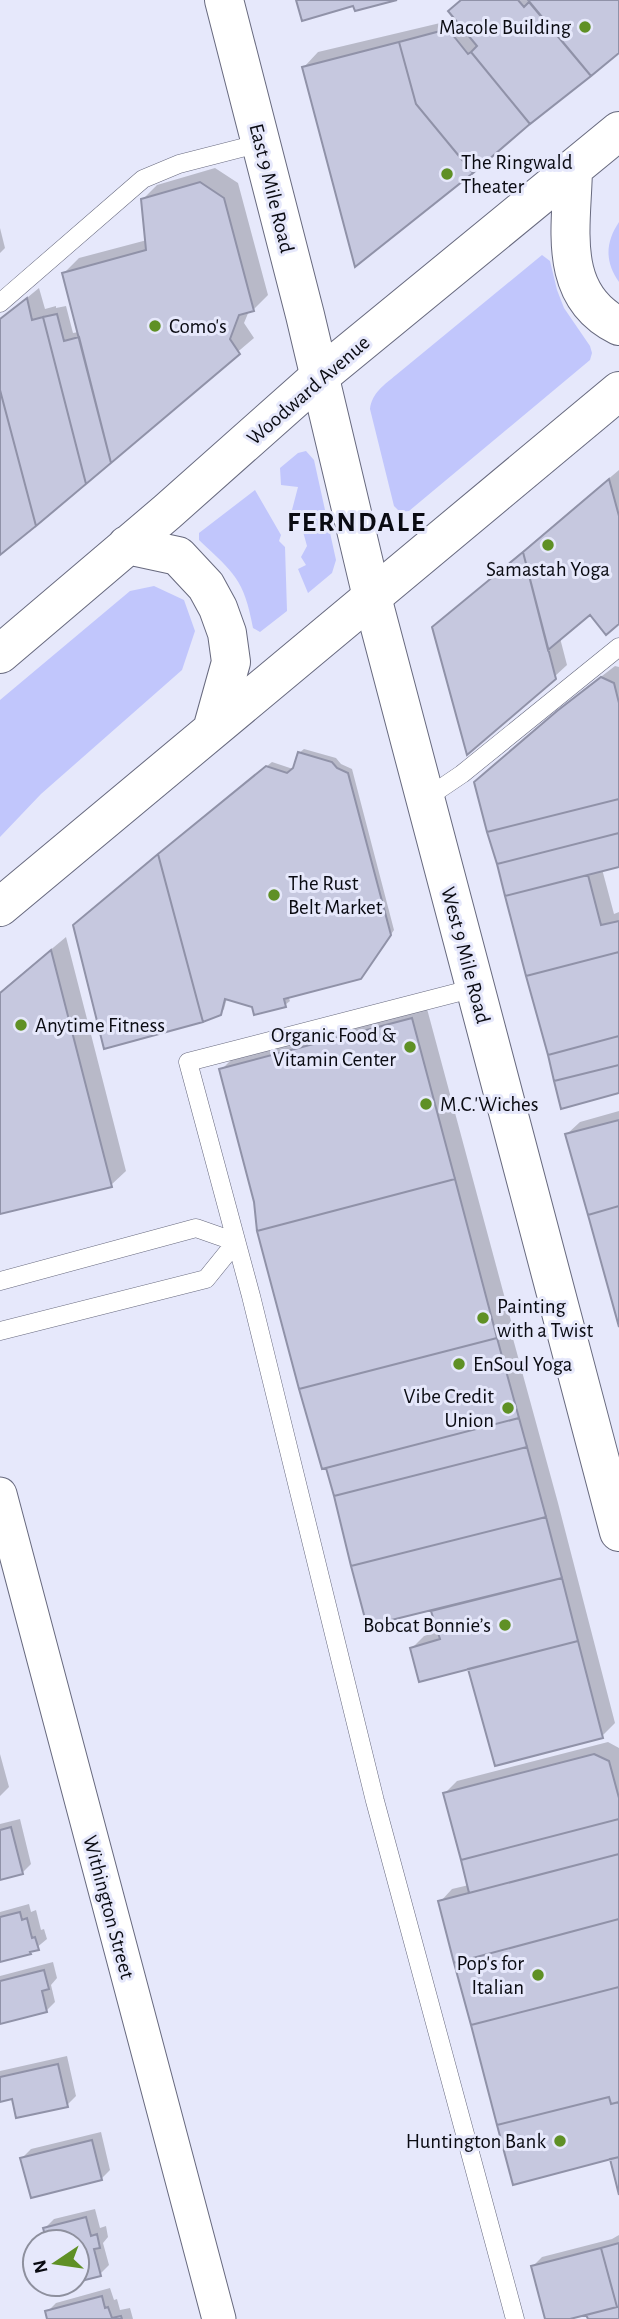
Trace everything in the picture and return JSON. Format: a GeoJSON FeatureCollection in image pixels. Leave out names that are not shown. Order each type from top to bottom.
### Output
{"type":"FeatureCollection","features":[{"type":"Feature","properties":{"kind":"main road","name":"East 9 Mile Road"},"geometry":{"type":"LineString","coordinates":[[224,0],[319,377]]}},
{"type":"Feature","properties":{"kind":"main road","name":"Woodward Avenue"},"geometry":{"type":"LineString","coordinates":[[0,654],[319,377],[619,131]]}},
{"type":"Feature","properties":{"kind":"main road"},"geometry":{"type":"LineString","coordinates":[[573,169],[569,253],[575,276],[581,290],[595,309],[619,326]]}},
{"type":"Feature","properties":{"kind":"main road","name":"West 9 Mile Road"},"geometry":{"type":"LineString","coordinates":[[319,377],[372,597],[619,1532]]}},
{"type":"Feature","properties":{"kind":"main road"},"geometry":{"type":"LineString","coordinates":[[0,907],[619,391]]}},
{"type":"Feature","properties":{"kind":"main road"},"geometry":{"type":"LineString","coordinates":[[127,545],[178,556],[206,586],[218,608],[231,662],[212,730]]}},
{"type":"Feature","properties":{"kind":"street","name":"Withington Street"},"geometry":{"type":"LineString","coordinates":[[0,1494],[219,2319]]}},
{"type":"Feature","properties":{"kind":"lane"},"geometry":{"type":"LineString","coordinates":[[0,303],[143,179],[179,164],[261,143]]}},
{"type":"Feature","properties":{"kind":"lane"},"geometry":{"type":"LineString","coordinates":[[425,799],[462,774],[619,647]]}},
{"type":"Feature","properties":{"kind":"lane"},"geometry":{"type":"LineString","coordinates":[[475,988],[188,1062],[236,1242],[375,1801],[515,2319]]}},
{"type":"Feature","properties":{"kind":"lane"},"geometry":{"type":"LineString","coordinates":[[0,1280],[196,1228],[236,1242]]}},
{"type":"Feature","properties":{"kind":"lane"},"geometry":{"type":"LineString","coordinates":[[0,1331],[206,1279],[236,1242]]}},
{"type":"Feature","properties":{"kind":"shaded area"},"geometry":{"type":"Polygon","coordinates":[[[619,222],[619,282],[611,267],[608,252],[611,237],[619,222]]]}},
{"type":"Feature","properties":{"kind":"shaded area"},"geometry":{"type":"Polygon","coordinates":[[[542,255],[550,261],[564,308],[590,346],[590,360],[409,511],[400,512],[394,506],[370,409],[373,398],[387,382],[542,255]]]}},
{"type":"Feature","properties":{"kind":"shaded area"},"geometry":{"type":"Polygon","coordinates":[[[306,451],[314,460],[336,560],[332,573],[308,593],[298,569],[306,565],[301,557],[307,546],[302,528],[304,525],[299,520],[302,513],[292,510],[298,487],[281,485],[280,468],[298,453],[306,451]]]}},
{"type":"Feature","properties":{"kind":"shaded area"},"geometry":{"type":"Polygon","coordinates":[[[255,490],[281,535],[279,541],[285,547],[287,611],[260,632],[253,628],[246,598],[236,578],[199,540],[199,533],[255,490]]]}},
{"type":"Feature","properties":{"kind":"shaded area"},"geometry":{"type":"Polygon","coordinates":[[[154,586],[184,600],[195,631],[182,670],[41,794],[0,837],[0,700],[130,591],[154,586]]]}},
{"type":"Feature","properties":{"kind":"building"},"geometry":{"type":"Polygon","coordinates":[[[296,0],[397,0],[355,11],[353,6],[302,21],[296,0]]]}},
{"type":"Feature","properties":{"kind":"building"},"geometry":{"type":"Polygon","coordinates":[[[461,0],[518,0],[524,7],[529,2],[591,76],[530,124],[471,52],[477,46],[448,11],[461,0]]]}},
{"type":"Feature","properties":{"kind":"building","name":"Macole Building"},"geometry":{"type":"Polygon","coordinates":[[[528,0],[619,0],[619,53],[591,76],[528,0]]]}},
{"type":"Feature","properties":{"kind":"building"},"geometry":{"type":"Polygon","coordinates":[[[448,29],[468,54],[471,52],[530,124],[473,173],[416,104],[399,42],[448,29]]]}},
{"type":"Feature","properties":{"kind":"building"},"geometry":{"type":"Polygon","coordinates":[[[399,42],[416,104],[473,173],[355,267],[302,67],[399,42]]]}},
{"type":"Feature","properties":{"kind":"building","name":"Como's"},"geometry":{"type":"Polygon","coordinates":[[[200,182],[224,198],[254,311],[239,315],[230,339],[240,354],[111,463],[62,273],[146,250],[141,199],[200,182]]]}},
{"type":"Feature","properties":{"kind":"building"},"geometry":{"type":"Polygon","coordinates":[[[27,298],[32,320],[43,317],[86,484],[36,526],[0,390],[0,319],[27,298]]]}},
{"type":"Feature","properties":{"kind":"building"},"geometry":{"type":"Polygon","coordinates":[[[57,314],[64,341],[79,337],[111,463],[86,484],[43,317],[57,314]]]}},
{"type":"Feature","properties":{"kind":"building"},"geometry":{"type":"Polygon","coordinates":[[[0,390],[36,526],[0,555],[0,390]]]}},
{"type":"Feature","properties":{"kind":"building"},"geometry":{"type":"Polygon","coordinates":[[[609,479],[619,516],[619,624],[606,635],[590,615],[548,650],[523,552],[609,479]]]}},
{"type":"Feature","properties":{"kind":"building"},"geometry":{"type":"Polygon","coordinates":[[[523,552],[556,679],[467,755],[432,627],[523,552]]]}},
{"type":"Feature","properties":{"kind":"building"},"geometry":{"type":"Polygon","coordinates":[[[601,677],[614,683],[619,703],[619,799],[487,832],[474,782],[601,677]]]}},
{"type":"Feature","properties":{"kind":"building","name":"The Rust Belt Market"},"geometry":{"type":"Polygon","coordinates":[[[298,752],[332,762],[337,768],[348,773],[391,935],[361,979],[284,999],[286,1007],[254,1015],[252,1007],[225,999],[221,1015],[203,1022],[158,854],[266,766],[287,773],[293,768],[298,752]]]}},
{"type":"Feature","properties":{"kind":"building"},"geometry":{"type":"Polygon","coordinates":[[[619,799],[619,833],[497,864],[487,832],[619,799]]]}},
{"type":"Feature","properties":{"kind":"building"},"geometry":{"type":"Polygon","coordinates":[[[619,833],[619,867],[505,896],[497,864],[619,833]]]}},
{"type":"Feature","properties":{"kind":"building"},"geometry":{"type":"Polygon","coordinates":[[[158,854],[203,1022],[104,1049],[73,925],[158,854]]]}},
{"type":"Feature","properties":{"kind":"building"},"geometry":{"type":"Polygon","coordinates":[[[588,875],[601,925],[619,921],[619,952],[526,976],[505,896],[588,875]]]}},
{"type":"Feature","properties":{"kind":"building"},"geometry":{"type":"Polygon","coordinates":[[[51,950],[112,1187],[0,1214],[0,993],[51,950]]]}},
{"type":"Feature","properties":{"kind":"building"},"geometry":{"type":"Polygon","coordinates":[[[619,952],[619,1036],[548,1055],[526,976],[619,952]]]}},
{"type":"Feature","properties":{"kind":"building"},"geometry":{"type":"Polygon","coordinates":[[[412,1018],[455,1179],[257,1231],[254,1202],[219,1069],[412,1018]]]}},
{"type":"Feature","properties":{"kind":"building"},"geometry":{"type":"Polygon","coordinates":[[[619,1036],[619,1065],[554,1081],[548,1055],[619,1036]]]}},
{"type":"Feature","properties":{"kind":"building"},"geometry":{"type":"Polygon","coordinates":[[[619,1065],[619,1093],[561,1109],[554,1081],[619,1065]]]}},
{"type":"Feature","properties":{"kind":"building"},"geometry":{"type":"Polygon","coordinates":[[[619,1120],[619,1206],[588,1215],[565,1134],[619,1120]]]}},
{"type":"Feature","properties":{"kind":"building"},"geometry":{"type":"Polygon","coordinates":[[[455,1179],[497,1338],[299,1389],[257,1231],[455,1179]]]}},
{"type":"Feature","properties":{"kind":"building"},"geometry":{"type":"Polygon","coordinates":[[[619,1206],[619,1327],[588,1215],[619,1206]]]}},
{"type":"Feature","properties":{"kind":"building"},"geometry":{"type":"Polygon","coordinates":[[[497,1338],[519,1418],[322,1469],[299,1389],[497,1338]]]}},
{"type":"Feature","properties":{"kind":"building"},"geometry":{"type":"Polygon","coordinates":[[[519,1418],[527,1447],[334,1496],[326,1468],[519,1418]]]}},
{"type":"Feature","properties":{"kind":"building"},"geometry":{"type":"Polygon","coordinates":[[[527,1447],[546,1517],[351,1566],[334,1496],[527,1447]]]}},
{"type":"Feature","properties":{"kind":"building"},"geometry":{"type":"Polygon","coordinates":[[[546,1517],[562,1578],[367,1626],[351,1566],[546,1517]]]}},
{"type":"Feature","properties":{"kind":"building","name":"Bobcat Bonnie’s"},"geometry":{"type":"Polygon","coordinates":[[[562,1578],[578,1641],[419,1682],[410,1648],[440,1639],[431,1611],[562,1578]]]}},
{"type":"Feature","properties":{"kind":"building"},"geometry":{"type":"Polygon","coordinates":[[[578,1641],[603,1738],[495,1766],[468,1669],[578,1641]]]}},
{"type":"Feature","properties":{"kind":"building"},"geometry":{"type":"Polygon","coordinates":[[[594,1754],[609,1761],[619,1798],[619,1819],[461,1860],[443,1793],[594,1754]]]}},
{"type":"Feature","properties":{"kind":"building"},"geometry":{"type":"Polygon","coordinates":[[[619,1819],[619,1854],[469,1893],[461,1860],[619,1819]]]}},
{"type":"Feature","properties":{"kind":"building"},"geometry":{"type":"Polygon","coordinates":[[[11,1827],[23,1874],[0,1880],[0,1830],[11,1827]]]}},
{"type":"Feature","properties":{"kind":"building"},"geometry":{"type":"Polygon","coordinates":[[[619,1854],[619,1919],[454,1963],[438,1901],[619,1854]]]}},
{"type":"Feature","properties":{"kind":"building"},"geometry":{"type":"Polygon","coordinates":[[[20,1912],[22,1920],[27,1918],[32,1938],[35,1937],[39,1950],[0,1962],[0,1917],[20,1912]]]}},
{"type":"Feature","properties":{"kind":"building","name":"Pop's for Italian"},"geometry":{"type":"Polygon","coordinates":[[[619,1919],[619,1987],[471,2025],[454,1963],[619,1919]]]}},
{"type":"Feature","properties":{"kind":"building"},"geometry":{"type":"Polygon","coordinates":[[[44,1970],[49,1989],[42,1991],[47,2012],[0,2024],[0,1981],[44,1970]]]}},
{"type":"Feature","properties":{"kind":"building"},"geometry":{"type":"Polygon","coordinates":[[[619,1987],[619,2102],[611,2104],[609,2097],[497,2125],[471,2025],[619,1987]]]}},
{"type":"Feature","properties":{"kind":"building"},"geometry":{"type":"Polygon","coordinates":[[[58,2064],[68,2107],[16,2118],[12,2099],[0,2102],[0,2077],[58,2064]]]}},
{"type":"Feature","properties":{"kind":"building","name":"Huntington Bank"},"geometry":{"type":"Polygon","coordinates":[[[609,2097],[611,2104],[619,2102],[619,2157],[513,2185],[497,2125],[609,2097]]]}},
{"type":"Feature","properties":{"kind":"building"},"geometry":{"type":"Polygon","coordinates":[[[92,2140],[102,2180],[31,2198],[20,2158],[92,2140]]]}},
{"type":"Feature","properties":{"kind":"building"},"geometry":{"type":"Polygon","coordinates":[[[619,2157],[619,2195],[610,2159],[619,2157]]]}},
{"type":"Feature","properties":{"kind":"building"},"geometry":{"type":"Polygon","coordinates":[[[86,2217],[89,2228],[43,2228],[86,2217]]]}},
{"type":"Feature","properties":{"kind":"building"},"geometry":{"type":"Polygon","coordinates":[[[97,2234],[100,2248],[94,2249],[101,2276],[91,2278],[91,2236],[97,2234]]]}},
{"type":"Feature","properties":{"kind":"building"},"geometry":{"type":"Polygon","coordinates":[[[619,2243],[619,2307],[617,2307],[601,2248],[619,2243]]]}},
{"type":"Feature","properties":{"kind":"building"},"geometry":{"type":"Polygon","coordinates":[[[601,2248],[617,2307],[570,2319],[545,2319],[531,2266],[601,2248]]]}},
{"type":"Feature","properties":{"kind":"building"},"geometry":{"type":"Polygon","coordinates":[[[102,2296],[105,2308],[108,2307],[112,2318],[121,2316],[122,2319],[47,2319],[45,2311],[102,2296]]]}},
{"type":"Feature","properties":{"kind":"building"},"geometry":{"type":"Polygon","coordinates":[[[619,2307],[619,2319],[588,2319],[586,2315],[619,2307]]]}},
{"type":"Feature","properties":{"kind":"place","name":"Macole Building"},"geometry":{"type":"Point","coordinates":[585,27]}},
{"type":"Feature","properties":{"kind":"place","name":"The Ringwald Theater"},"geometry":{"type":"Point","coordinates":[447,174]}},
{"type":"Feature","properties":{"kind":"place","name":"Como's"},"geometry":{"type":"Point","coordinates":[155,326]}},
{"type":"Feature","properties":{"kind":"place","name":"Samastah Yoga"},"geometry":{"type":"Point","coordinates":[548,545]}},
{"type":"Feature","properties":{"kind":"place","name":"The Rust Belt Market"},"geometry":{"type":"Point","coordinates":[274,895]}},
{"type":"Feature","properties":{"kind":"place","name":"Anytime Fitness"},"geometry":{"type":"Point","coordinates":[21,1025]}},
{"type":"Feature","properties":{"kind":"place","name":"Organic Food & Vitamin Center"},"geometry":{"type":"Point","coordinates":[410,1047]}},
{"type":"Feature","properties":{"kind":"place","name":"M.C.'Wiches"},"geometry":{"type":"Point","coordinates":[426,1104]}},
{"type":"Feature","properties":{"kind":"place","name":"Painting with a Twist"},"geometry":{"type":"Point","coordinates":[483,1318]}},
{"type":"Feature","properties":{"kind":"place","name":"EnSoul Yoga"},"geometry":{"type":"Point","coordinates":[459,1364]}},
{"type":"Feature","properties":{"kind":"place","name":"Vibe Credit Union"},"geometry":{"type":"Point","coordinates":[508,1408]}},
{"type":"Feature","properties":{"kind":"place","name":"Bobcat Bonnie’s"},"geometry":{"type":"Point","coordinates":[505,1625]}},
{"type":"Feature","properties":{"kind":"place","name":"Pop's for Italian"},"geometry":{"type":"Point","coordinates":[538,1975]}},
{"type":"Feature","properties":{"kind":"place","name":"Huntington Bank"},"geometry":{"type":"Point","coordinates":[560,2141]}},
{"type":"Feature","properties":{"kind":"district","name":"FERNDALE"},"geometry":{"type":"Point","coordinates":[357,521]}}]}
